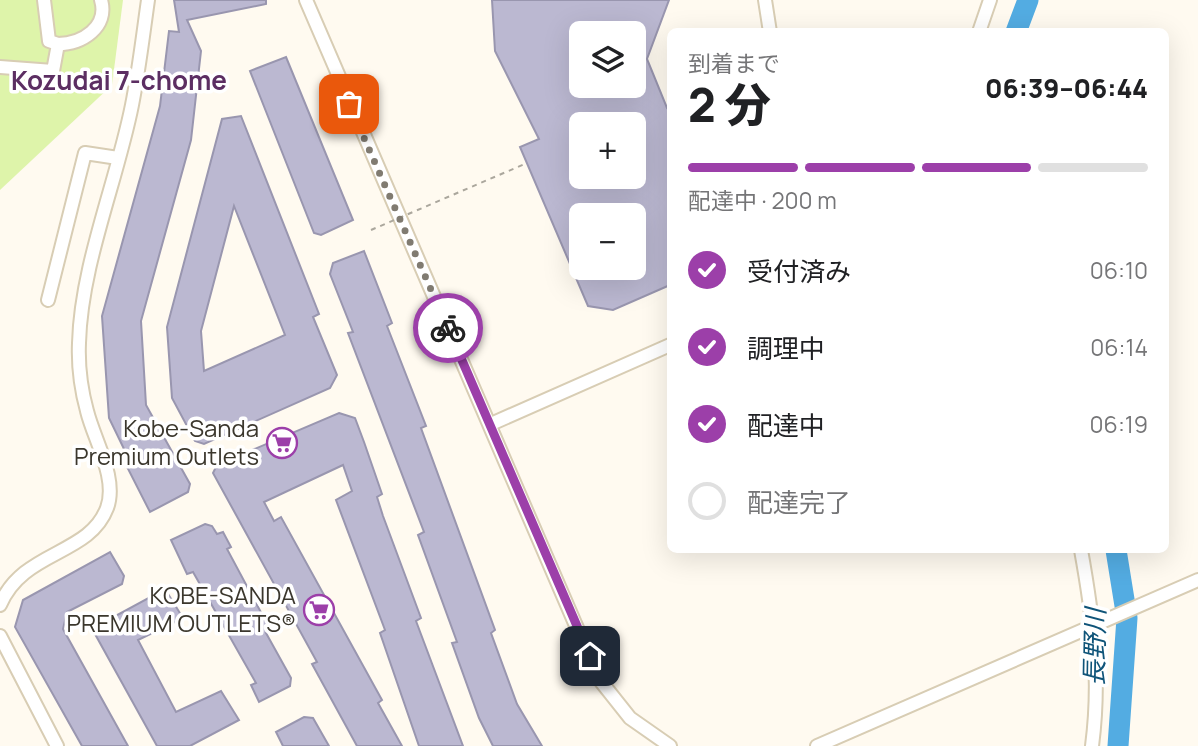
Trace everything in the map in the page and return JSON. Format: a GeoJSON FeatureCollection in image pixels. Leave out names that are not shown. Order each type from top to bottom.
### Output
{"type":"FeatureCollection","features":[{"type":"Feature","properties":{"kind":"street"},"geometry":{"type":"LineString","coordinates":[[44,0],[48,41],[58,44],[70,44],[87,37],[99,25],[101,0]]}},
{"type":"Feature","properties":{"kind":"street"},"geometry":{"type":"LineString","coordinates":[[0,605],[15,578],[94,529],[108,506],[108,479],[84,399],[79,343],[83,301],[132,105],[148,0]]}},
{"type":"Feature","properties":{"kind":"street"},"geometry":{"type":"LineString","coordinates":[[306,0],[600,679],[630,718],[670,746]]}},
{"type":"Feature","properties":{"kind":"street"},"geometry":{"type":"LineString","coordinates":[[765,0],[769,28]]}},
{"type":"Feature","properties":{"kind":"street"},"geometry":{"type":"LineString","coordinates":[[980,28],[990,0]]}},
{"type":"Feature","properties":{"kind":"street"},"geometry":{"type":"LineString","coordinates":[[2,67],[53,71],[58,44]]}},
{"type":"Feature","properties":{"kind":"street"},"geometry":{"type":"LineString","coordinates":[[48,300],[85,153],[118,158]]}},
{"type":"Feature","properties":{"kind":"street"},"geometry":{"type":"LineString","coordinates":[[491,424],[667,346]]}},
{"type":"Feature","properties":{"kind":"street"},"geometry":{"type":"LineString","coordinates":[[1083,553],[1095,627],[1098,702],[1092,746]]}},
{"type":"Feature","properties":{"kind":"street"},"geometry":{"type":"LineString","coordinates":[[817,746],[1198,580]]}},
{"type":"Feature","properties":{"kind":"street"},"geometry":{"type":"LineString","coordinates":[[0,636],[57,746]]}},
{"type":"Feature","properties":{"kind":"path"},"geometry":{"type":"LineString","coordinates":[[371,230],[527,163]]}},
{"type":"Feature","properties":{"kind":"green space"},"geometry":{"type":"Polygon","coordinates":[[[0,0],[123,0],[112,85],[0,190],[0,0]]]}},
{"type":"Feature","properties":{"kind":"building"},"geometry":{"type":"Polygon","coordinates":[[[174,0],[266,0],[266,4],[187,20],[201,51],[191,140],[141,321],[146,405],[190,484],[188,492],[150,512],[120,453],[125,451],[109,418],[102,316],[160,106],[169,31],[179,32],[174,0]]]}},
{"type":"Feature","properties":{"kind":"building"},"geometry":{"type":"Polygon","coordinates":[[[492,0],[669,0],[647,59],[667,108],[667,286],[613,310],[588,306],[577,280],[646,280],[646,203],[569,203],[569,262],[520,147],[539,139],[495,51],[492,0]]]}},
{"type":"Feature","properties":{"kind":"building"},"geometry":{"type":"Polygon","coordinates":[[[286,57],[353,220],[321,235],[314,233],[250,71],[286,57]]]}},
{"type":"Feature","properties":{"kind":"building"},"geometry":{"type":"Polygon","coordinates":[[[241,116],[319,314],[313,317],[337,375],[330,388],[204,444],[195,441],[172,398],[167,327],[222,119],[241,116]],[[234,206],[201,331],[204,371],[285,335],[234,206]]]}},
{"type":"Feature","properties":{"kind":"building"},"geometry":{"type":"Polygon","coordinates":[[[364,251],[392,323],[387,326],[426,426],[421,428],[495,630],[491,633],[517,704],[542,746],[493,746],[479,718],[452,643],[457,642],[418,535],[424,532],[348,333],[353,332],[330,274],[333,263],[364,251]]]}},
{"type":"Feature","properties":{"kind":"building"},"geometry":{"type":"Polygon","coordinates":[[[339,413],[355,418],[364,442],[382,494],[377,497],[383,516],[421,618],[416,621],[463,746],[419,746],[380,633],[385,630],[336,500],[352,491],[343,465],[264,502],[274,521],[281,517],[382,700],[378,703],[402,746],[357,746],[312,664],[317,662],[213,473],[217,465],[339,413]]]}},
{"type":"Feature","properties":{"kind":"building"},"geometry":{"type":"Polygon","coordinates":[[[205,524],[212,526],[217,534],[223,532],[231,547],[227,549],[271,631],[266,633],[291,678],[290,686],[259,702],[251,685],[256,683],[193,572],[187,574],[171,540],[205,524]]]}},
{"type":"Feature","properties":{"kind":"building"},"geometry":{"type":"Polygon","coordinates":[[[110,552],[124,576],[122,584],[67,612],[63,629],[128,746],[82,746],[15,627],[23,600],[110,552]]]}},
{"type":"Feature","properties":{"kind":"building"},"geometry":{"type":"Polygon","coordinates":[[[165,589],[183,618],[138,640],[176,712],[221,691],[239,720],[190,746],[157,746],[95,634],[97,626],[165,589]]]}},
{"type":"Feature","properties":{"kind":"building"},"geometry":{"type":"Polygon","coordinates":[[[304,717],[313,718],[329,746],[283,746],[276,732],[304,717]]]}},
{"type":"Feature","properties":{"kind":"waterway","name":"長野川"},"geometry":{"type":"LineString","coordinates":[[1018,28],[1028,0]]}},
{"type":"Feature","properties":{"kind":"waterway","name":"長野川"},"geometry":{"type":"LineString","coordinates":[[1116,553],[1127,618],[1118,746]]}},
{"type":"Feature","properties":{"kind":"way so far"},"geometry":{"type":"LineString","coordinates":[[349,104],[448,328]]}},
{"type":"Feature","properties":{"kind":"place","name":"Kobe-Sanda Premium Outlets"},"geometry":{"type":"Point","coordinates":[282,443]}},
{"type":"Feature","properties":{"kind":"place","name":"KOBE-SANDA PREMIUM OUTLETS®"},"geometry":{"type":"Point","coordinates":[319,610]}},
{"type":"Feature","properties":{"kind":"district","name":"Kozudai 7-chome"},"geometry":{"type":"Point","coordinates":[119,81]}},
{"type":"Feature","properties":{"kind":"route"},"geometry":{"type":"LineString","coordinates":[[448,328],[590,656]]}}]}
